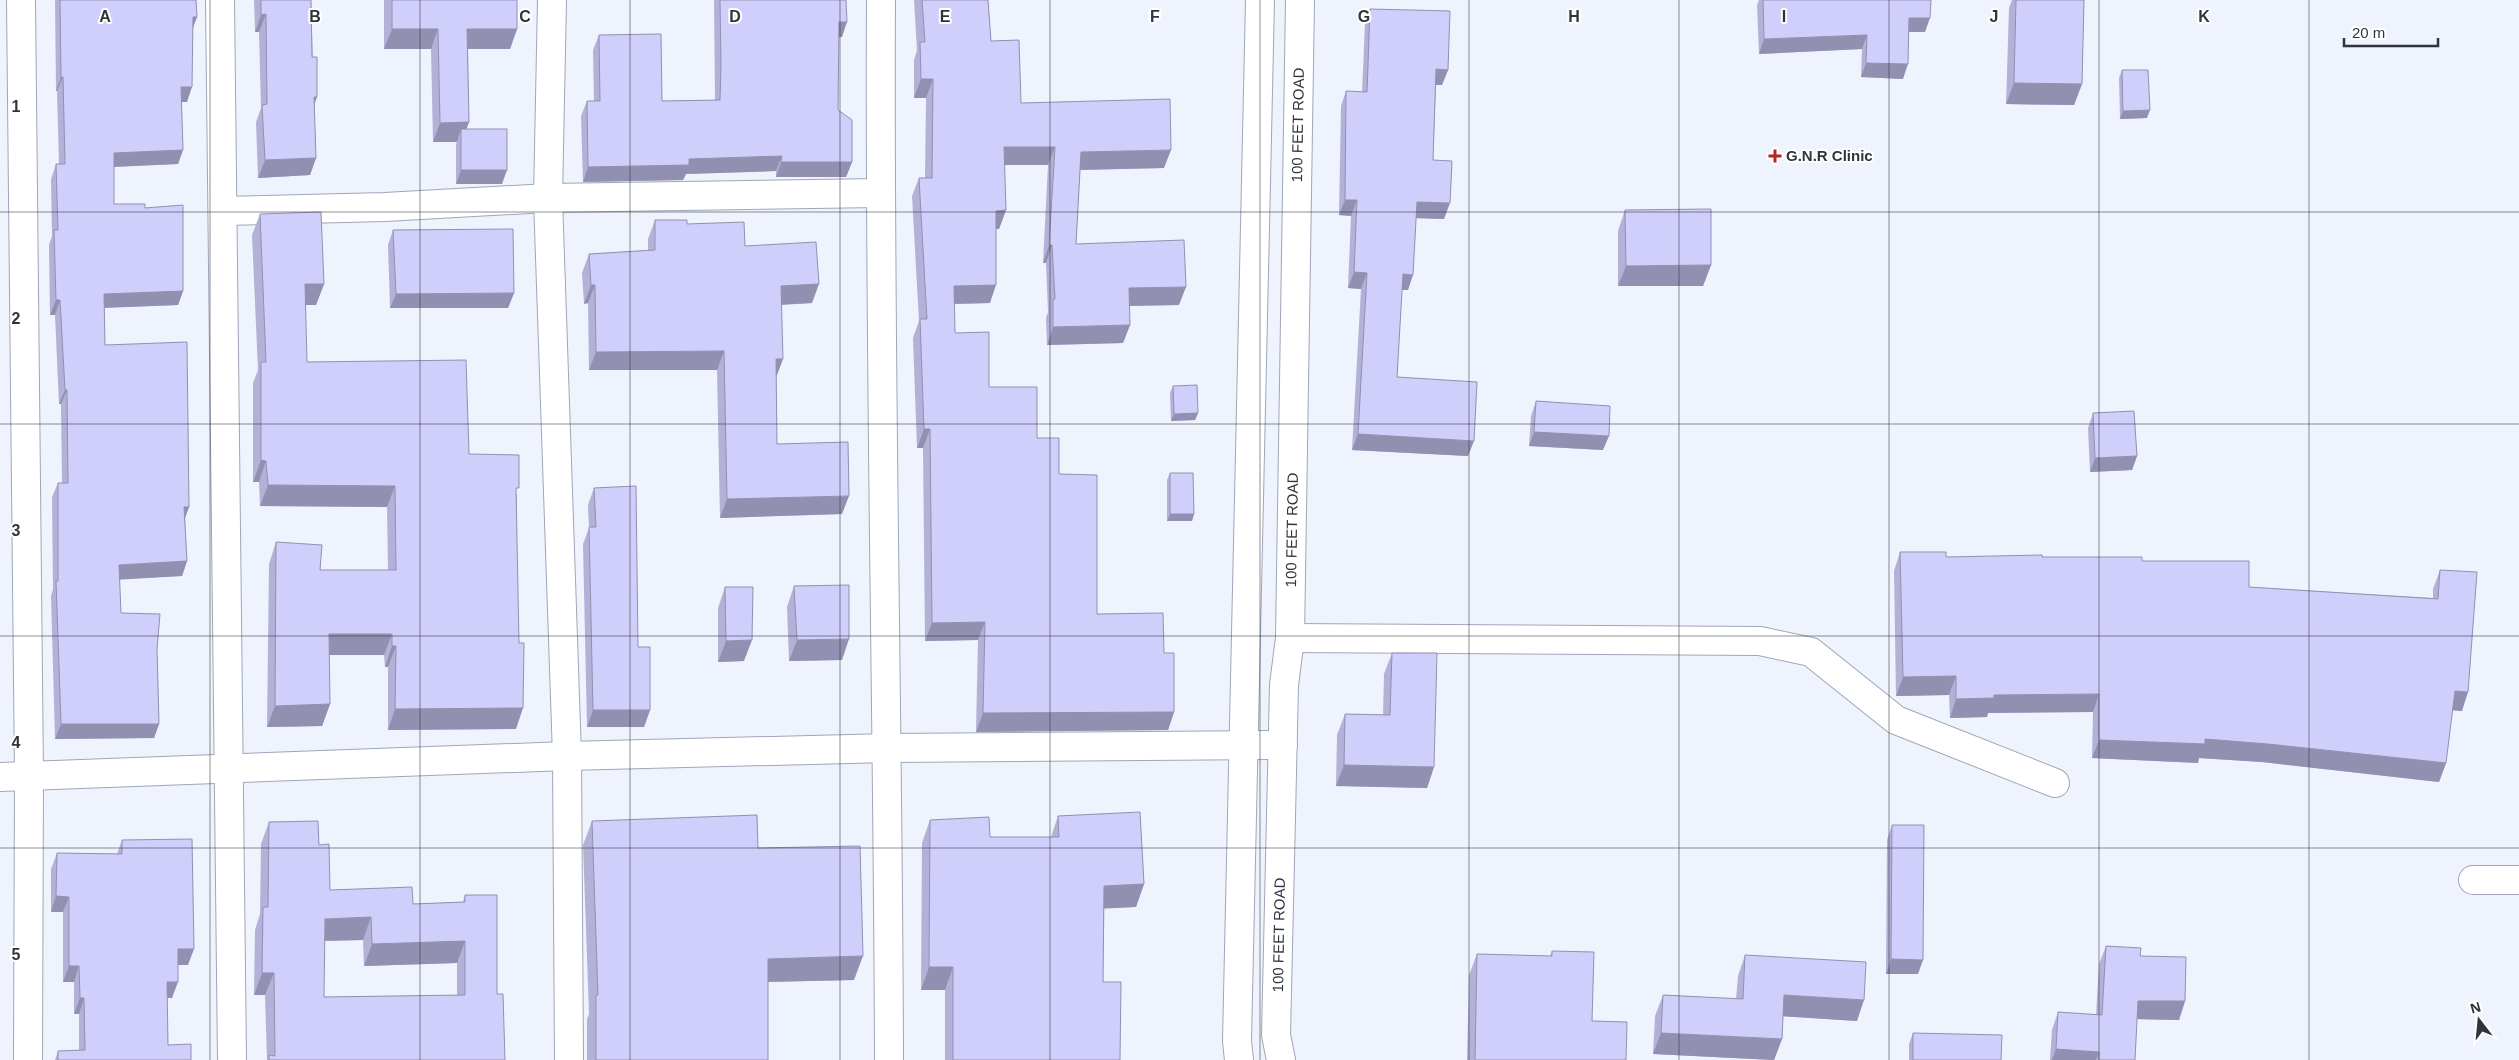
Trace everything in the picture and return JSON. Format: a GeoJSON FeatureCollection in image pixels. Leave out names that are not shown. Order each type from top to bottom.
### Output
{"type":"FeatureCollection","features":[{"type":"Feature","properties":{"kind":"street"},"geometry":{"type":"LineString","coordinates":[[21,0],[29,776],[28,1060]]}},
{"type":"Feature","properties":{"kind":"street"},"geometry":{"type":"LineString","coordinates":[[220,0],[232,1060]]}},
{"type":"Feature","properties":{"kind":"street"},"geometry":{"type":"LineString","coordinates":[[552,0],[548,198],[566,756],[568,1060]]}},
{"type":"Feature","properties":{"kind":"street"},"geometry":{"type":"LineString","coordinates":[[881,0],[880,194],[888,748],[889,1060]]}},
{"type":"Feature","properties":{"kind":"street"},"geometry":{"type":"LineString","coordinates":[[1239,1060],[1237,1042],[1260,0]]}},
{"type":"Feature","properties":{"kind":"street","name":"100 FEET ROAD"},"geometry":{"type":"LineString","coordinates":[[1281,1060],[1276,1036],[1284,685],[1290,638],[1300,0]]}},
{"type":"Feature","properties":{"kind":"street"},"geometry":{"type":"LineString","coordinates":[[223,211],[385,207],[548,198],[880,194]]}},
{"type":"Feature","properties":{"kind":"street"},"geometry":{"type":"LineString","coordinates":[[1290,638],[1760,642],[1811,652],[1896,720],[2055,783]]}},
{"type":"Feature","properties":{"kind":"street"},"geometry":{"type":"LineString","coordinates":[[0,777],[566,756],[888,748],[1283,745]]}},
{"type":"Feature","properties":{"kind":"street"},"geometry":{"type":"LineString","coordinates":[[2473,880],[2519,880]]}},
{"type":"Feature","properties":{"kind":"building"},"geometry":{"type":"Polygon","coordinates":[[[60,0],[196,0],[197,17],[193,17],[192,87],[181,87],[183,150],[114,153],[114,204],[145,204],[145,208],[183,205],[183,291],[104,294],[105,345],[187,342],[189,507],[184,507],[187,561],[119,565],[121,613],[160,614],[157,649],[159,724],[61,724],[56,581],[58,581],[58,483],[68,483],[67,390],[65,390],[60,300],[56,300],[54,230],[58,230],[56,164],[65,164],[60,0]]]}},
{"type":"Feature","properties":{"kind":"building"},"geometry":{"type":"Polygon","coordinates":[[[261,0],[311,0],[312,57],[317,57],[317,97],[314,97],[316,158],[265,160],[262,105],[267,104],[266,14],[261,15],[261,0]]]}},
{"type":"Feature","properties":{"kind":"building"},"geometry":{"type":"Polygon","coordinates":[[[392,0],[517,0],[517,29],[467,29],[469,122],[440,123],[438,29],[392,29],[392,0]]]}},
{"type":"Feature","properties":{"kind":"building"},"geometry":{"type":"Polygon","coordinates":[[[720,0],[846,0],[847,22],[839,22],[838,110],[852,120],[852,162],[781,162],[782,156],[689,159],[689,165],[588,167],[587,101],[600,101],[599,35],[661,34],[662,101],[720,100],[720,0]]]}},
{"type":"Feature","properties":{"kind":"building"},"geometry":{"type":"Polygon","coordinates":[[[922,0],[988,0],[991,41],[1019,40],[1021,103],[1170,99],[1171,150],[1081,152],[1076,244],[1184,240],[1186,287],[1129,288],[1130,325],[1053,327],[1053,299],[1055,299],[1052,245],[1049,245],[1055,147],[1004,147],[1006,210],[996,211],[996,285],[954,286],[955,333],[989,332],[989,387],[1037,387],[1037,438],[1059,438],[1059,474],[1097,475],[1097,614],[1163,613],[1164,653],[1174,653],[1174,712],[983,713],[985,622],[932,623],[930,429],[924,429],[920,319],[927,319],[919,178],[932,178],[933,79],[921,79],[920,42],[925,42],[922,0]]]}},
{"type":"Feature","properties":{"kind":"building"},"geometry":{"type":"Polygon","coordinates":[[[1763,0],[1931,0],[1930,18],[1909,18],[1908,64],[1866,63],[1867,35],[1764,39],[1763,0]]]}},
{"type":"Feature","properties":{"kind":"building"},"geometry":{"type":"Polygon","coordinates":[[[2016,0],[2084,0],[2082,84],[2014,83],[2016,0]]]}},
{"type":"Feature","properties":{"kind":"building"},"geometry":{"type":"Polygon","coordinates":[[[1370,9],[1450,11],[1448,70],[1436,69],[1433,160],[1452,161],[1450,203],[1417,202],[1413,275],[1403,274],[1397,377],[1477,382],[1474,441],[1358,434],[1367,273],[1354,272],[1357,200],[1345,200],[1346,91],[1367,92],[1370,9]]]}},
{"type":"Feature","properties":{"kind":"building"},"geometry":{"type":"Polygon","coordinates":[[[2122,70],[2148,70],[2150,110],[2123,111],[2122,70]]]}},
{"type":"Feature","properties":{"kind":"building"},"geometry":{"type":"Polygon","coordinates":[[[461,129],[507,129],[507,170],[461,170],[461,129]]]}},
{"type":"Feature","properties":{"kind":"building"},"geometry":{"type":"Polygon","coordinates":[[[1711,209],[1711,265],[1626,266],[1625,210],[1711,209]]]}},
{"type":"Feature","properties":{"kind":"building"},"geometry":{"type":"Polygon","coordinates":[[[321,212],[324,284],[305,284],[307,362],[466,360],[469,454],[519,455],[519,488],[516,488],[519,643],[524,643],[523,708],[395,709],[396,646],[392,646],[392,634],[329,634],[330,704],[275,706],[276,542],[322,545],[320,570],[396,570],[395,486],[268,485],[266,461],[261,460],[261,362],[266,362],[260,214],[321,212]]]}},
{"type":"Feature","properties":{"kind":"building"},"geometry":{"type":"Polygon","coordinates":[[[655,220],[687,220],[687,224],[744,222],[745,246],[816,242],[819,284],[781,286],[783,359],[776,359],[777,444],[848,442],[849,496],[727,499],[724,351],[596,352],[595,285],[591,285],[589,254],[655,250],[655,220]]]}},
{"type":"Feature","properties":{"kind":"building"},"geometry":{"type":"Polygon","coordinates":[[[513,229],[514,293],[396,294],[393,230],[513,229]]]}},
{"type":"Feature","properties":{"kind":"building"},"geometry":{"type":"Polygon","coordinates":[[[1197,385],[1198,413],[1174,414],[1173,386],[1197,385]]]}},
{"type":"Feature","properties":{"kind":"building"},"geometry":{"type":"Polygon","coordinates":[[[1536,401],[1610,406],[1609,436],[1534,432],[1536,401]]]}},
{"type":"Feature","properties":{"kind":"building"},"geometry":{"type":"Polygon","coordinates":[[[2134,411],[2137,456],[2095,458],[2093,413],[2134,411]]]}},
{"type":"Feature","properties":{"kind":"building"},"geometry":{"type":"Polygon","coordinates":[[[1170,473],[1193,473],[1194,514],[1170,514],[1170,473]]]}},
{"type":"Feature","properties":{"kind":"building"},"geometry":{"type":"Polygon","coordinates":[[[636,486],[638,647],[650,647],[650,710],[593,710],[589,527],[596,527],[594,488],[636,486]]]}},
{"type":"Feature","properties":{"kind":"building"},"geometry":{"type":"Polygon","coordinates":[[[1900,552],[1946,552],[1946,557],[2042,555],[2042,557],[2142,557],[2142,561],[2249,561],[2249,587],[2438,599],[2440,570],[2477,572],[2468,692],[2455,691],[2446,763],[2205,739],[2205,744],[2099,740],[2099,694],[1994,695],[1994,698],[1956,699],[1956,676],[1903,677],[1900,552]]]}},
{"type":"Feature","properties":{"kind":"building"},"geometry":{"type":"Polygon","coordinates":[[[849,585],[849,639],[797,640],[794,586],[849,585]]]}},
{"type":"Feature","properties":{"kind":"building"},"geometry":{"type":"Polygon","coordinates":[[[725,587],[753,587],[752,640],[726,641],[725,587]]]}},
{"type":"Feature","properties":{"kind":"building"},"geometry":{"type":"Polygon","coordinates":[[[1392,653],[1437,653],[1434,767],[1344,765],[1345,714],[1390,715],[1392,653]]]}},
{"type":"Feature","properties":{"kind":"building"},"geometry":{"type":"Polygon","coordinates":[[[1140,812],[1144,884],[1104,886],[1103,982],[1121,982],[1120,1060],[953,1060],[953,967],[929,967],[930,820],[989,817],[990,837],[1059,837],[1058,816],[1140,812]]]}},
{"type":"Feature","properties":{"kind":"building"},"geometry":{"type":"Polygon","coordinates":[[[757,815],[758,848],[860,846],[863,956],[768,959],[768,1060],[596,1060],[596,995],[598,995],[592,821],[757,815]]]}},
{"type":"Feature","properties":{"kind":"building"},"geometry":{"type":"Polygon","coordinates":[[[318,821],[319,845],[329,844],[330,890],[412,887],[413,904],[465,902],[465,895],[497,895],[497,994],[503,994],[505,1060],[269,1060],[269,1055],[275,1056],[274,973],[262,973],[263,907],[268,907],[269,822],[318,821]],[[371,917],[325,919],[324,997],[465,995],[465,941],[372,944],[371,917]]]}},
{"type":"Feature","properties":{"kind":"building"},"geometry":{"type":"Polygon","coordinates":[[[1892,825],[1924,825],[1923,960],[1891,959],[1892,825]]]}},
{"type":"Feature","properties":{"kind":"building"},"geometry":{"type":"Polygon","coordinates":[[[192,839],[194,949],[178,949],[178,982],[167,982],[168,1045],[191,1044],[191,1060],[58,1060],[58,1051],[85,1050],[84,998],[80,998],[79,966],[69,966],[69,897],[56,896],[57,853],[122,854],[122,840],[192,839]]]}},
{"type":"Feature","properties":{"kind":"building"},"geometry":{"type":"Polygon","coordinates":[[[2106,946],[2141,948],[2140,956],[2186,957],[2185,1001],[2138,1001],[2135,1060],[2099,1060],[2099,1052],[2056,1049],[2058,1012],[2102,1015],[2106,946]]]}},
{"type":"Feature","properties":{"kind":"building"},"geometry":{"type":"Polygon","coordinates":[[[1552,951],[1594,952],[1592,1021],[1627,1022],[1626,1060],[1475,1060],[1477,954],[1552,956],[1552,951]]]}},
{"type":"Feature","properties":{"kind":"building"},"geometry":{"type":"Polygon","coordinates":[[[1745,955],[1866,962],[1864,1000],[1784,995],[1782,1039],[1661,1033],[1663,995],[1743,999],[1745,955]]]}},
{"type":"Feature","properties":{"kind":"building"},"geometry":{"type":"Polygon","coordinates":[[[1913,1033],[2002,1035],[2001,1060],[1913,1060],[1913,1033]]]}},
{"type":"Feature","properties":{"kind":"place","name":"G.N.R Clinic"},"geometry":{"type":"Point","coordinates":[1775,156]}}]}
